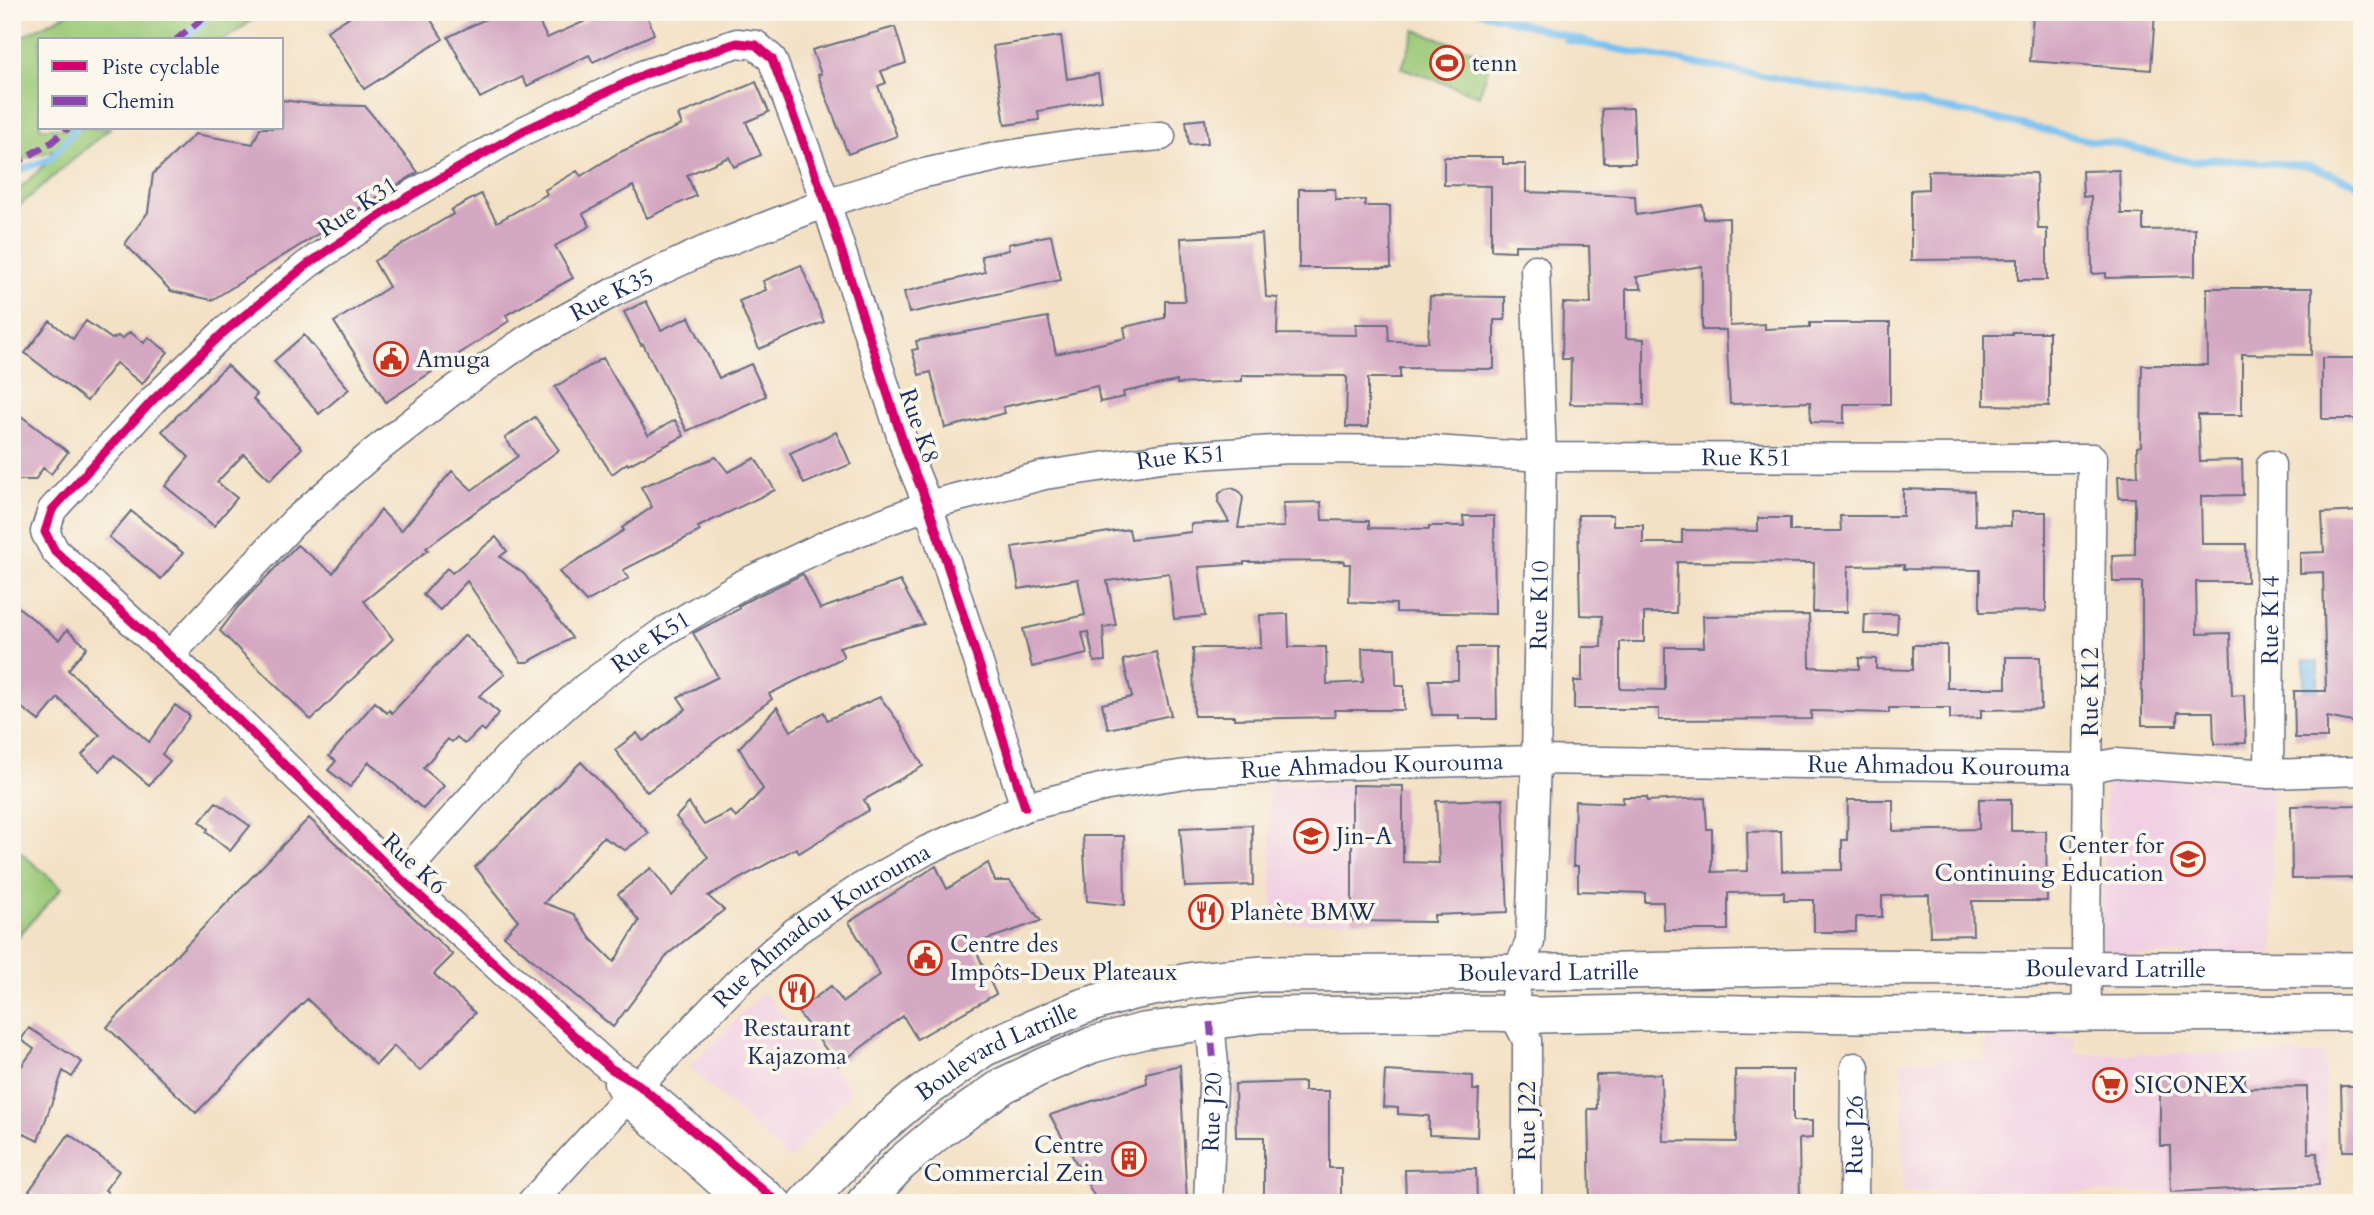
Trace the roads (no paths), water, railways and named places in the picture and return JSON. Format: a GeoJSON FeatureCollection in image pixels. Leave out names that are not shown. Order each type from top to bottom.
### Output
{"type":"FeatureCollection","features":[{"type":"Feature","properties":{"kind":"main road","name":"Boulevard Latrille"},"geometry":{"type":"LineString","coordinates":[[805,1203],[872,1135],[943,1077],[983,1049],[1081,1007],[1132,992],[1194,980],[1530,961],[1821,967],[2362,970]]}},
{"type":"Feature","properties":{"kind":"main road","name":"Boulevard Latrille"},"geometry":{"type":"LineString","coordinates":[[864,1203],[900,1164],[938,1132],[1004,1085],[1092,1045],[1143,1031],[1261,1015],[1527,1023],[1688,1012],[1856,1015],[2362,1013]]}},
{"type":"Feature","properties":{"kind":"street","name":"Rue K31"},"geometry":{"type":"LineString","coordinates":[[45,532],[52,510],[153,400],[224,332],[308,264],[403,200],[525,130],[645,74],[737,43],[756,45],[772,59]]}},
{"type":"Feature","properties":{"kind":"street","name":"Rue K8"},"geometry":{"type":"LineString","coordinates":[[772,59],[825,203],[907,454],[928,505],[1025,807]]}},
{"type":"Feature","properties":{"kind":"street","name":"Rue K35"},"geometry":{"type":"LineString","coordinates":[[170,655],[294,522],[385,443],[451,392],[518,346],[614,292],[705,250],[825,203],[920,174],[1001,156],[1094,142],[1161,136]]}},
{"type":"Feature","properties":{"kind":"street","name":"Rue K10"},"geometry":{"type":"LineString","coordinates":[[1530,961],[1542,457],[1535,269]]}},
{"type":"Feature","properties":{"kind":"street","name":"Rue K51"},"geometry":{"type":"LineString","coordinates":[[400,878],[507,758],[586,687],[663,632],[740,585],[830,543],[928,505],[1045,475],[1168,457],[1289,449],[1434,450],[1542,457],[2092,458]]}},
{"type":"Feature","properties":{"kind":"street","name":"Rue K12"},"geometry":{"type":"LineString","coordinates":[[2087,1014],[2092,458]]}},
{"type":"Feature","properties":{"kind":"street","name":"Rue K14"},"geometry":{"type":"LineString","coordinates":[[2269,774],[2271,465]]}},
{"type":"Feature","properties":{"kind":"street","name":"Rue K6"},"geometry":{"type":"LineString","coordinates":[[45,532],[55,551],[170,655],[400,878],[610,1068],[742,1203]]}},
{"type":"Feature","properties":{"kind":"street","name":"Rue Ahmadou Kourouma"},"geometry":{"type":"LineString","coordinates":[[531,1203],[737,983],[796,931],[860,888],[927,850],[1025,807],[1108,786],[1198,772],[1536,760],[2090,768],[2115,764],[2269,774],[2362,771]]}},
{"type":"Feature","properties":{"kind":"street","name":"Rue J22"},"geometry":{"type":"LineString","coordinates":[[1527,1203],[1527,1023],[1530,961]]}},
{"type":"Feature","properties":{"kind":"street","name":"Rue J20"},"geometry":{"type":"LineString","coordinates":[[1208,1203],[1214,1064],[1210,1022]]}},
{"type":"Feature","properties":{"kind":"street","name":"Rue J26"},"geometry":{"type":"LineString","coordinates":[[1854,1203],[1856,1067]]}},
{"type":"Feature","properties":{"kind":"street","name":"Rue K6"},"geometry":{"type":"LineString","coordinates":[[633,1093],[778,1203]]}},
{"type":"Feature","properties":{"kind":"water"},"geometry":{"type":"Polygon","coordinates":[[[2304,660],[2318,662],[2318,691],[2304,691],[2304,660]]]}},
{"type":"Feature","properties":{"kind":"waterway"},"geometry":{"type":"LineString","coordinates":[[185,38],[213,12]]}},
{"type":"Feature","properties":{"kind":"waterway"},"geometry":{"type":"LineString","coordinates":[[1480,12],[1592,43],[1566,40],[1979,115],[2191,162],[2214,159],[2310,166],[2362,186]]}},
{"type":"Feature","properties":{"kind":"waterway"},"geometry":{"type":"LineString","coordinates":[[12,173],[50,159],[75,130]]}},
{"type":"Feature","properties":{"kind":"place","name":"tenn"},"geometry":{"type":"Point","coordinates":[1447,63]}},
{"type":"Feature","properties":{"kind":"place","name":"Amuga"},"geometry":{"type":"Point","coordinates":[391,359]}},
{"type":"Feature","properties":{"kind":"place","name":"Jin-A"},"geometry":{"type":"Point","coordinates":[1311,836]}},
{"type":"Feature","properties":{"kind":"place","name":"Center for Continuing Education"},"geometry":{"type":"Point","coordinates":[2188,859]}},
{"type":"Feature","properties":{"kind":"place","name":"Planète BMW"},"geometry":{"type":"Point","coordinates":[1206,912]}},
{"type":"Feature","properties":{"kind":"place","name":"Centre des Impôts-Deux Plateaux"},"geometry":{"type":"Point","coordinates":[925,958]}},
{"type":"Feature","properties":{"kind":"place","name":"Restaurant Kajazoma"},"geometry":{"type":"Point","coordinates":[797,992]}},
{"type":"Feature","properties":{"kind":"place","name":"SICONEX"},"geometry":{"type":"Point","coordinates":[2110,1085]}},
{"type":"Feature","properties":{"kind":"place","name":"Centre Commercial Zein"},"geometry":{"type":"Point","coordinates":[1129,1159]}}]}
